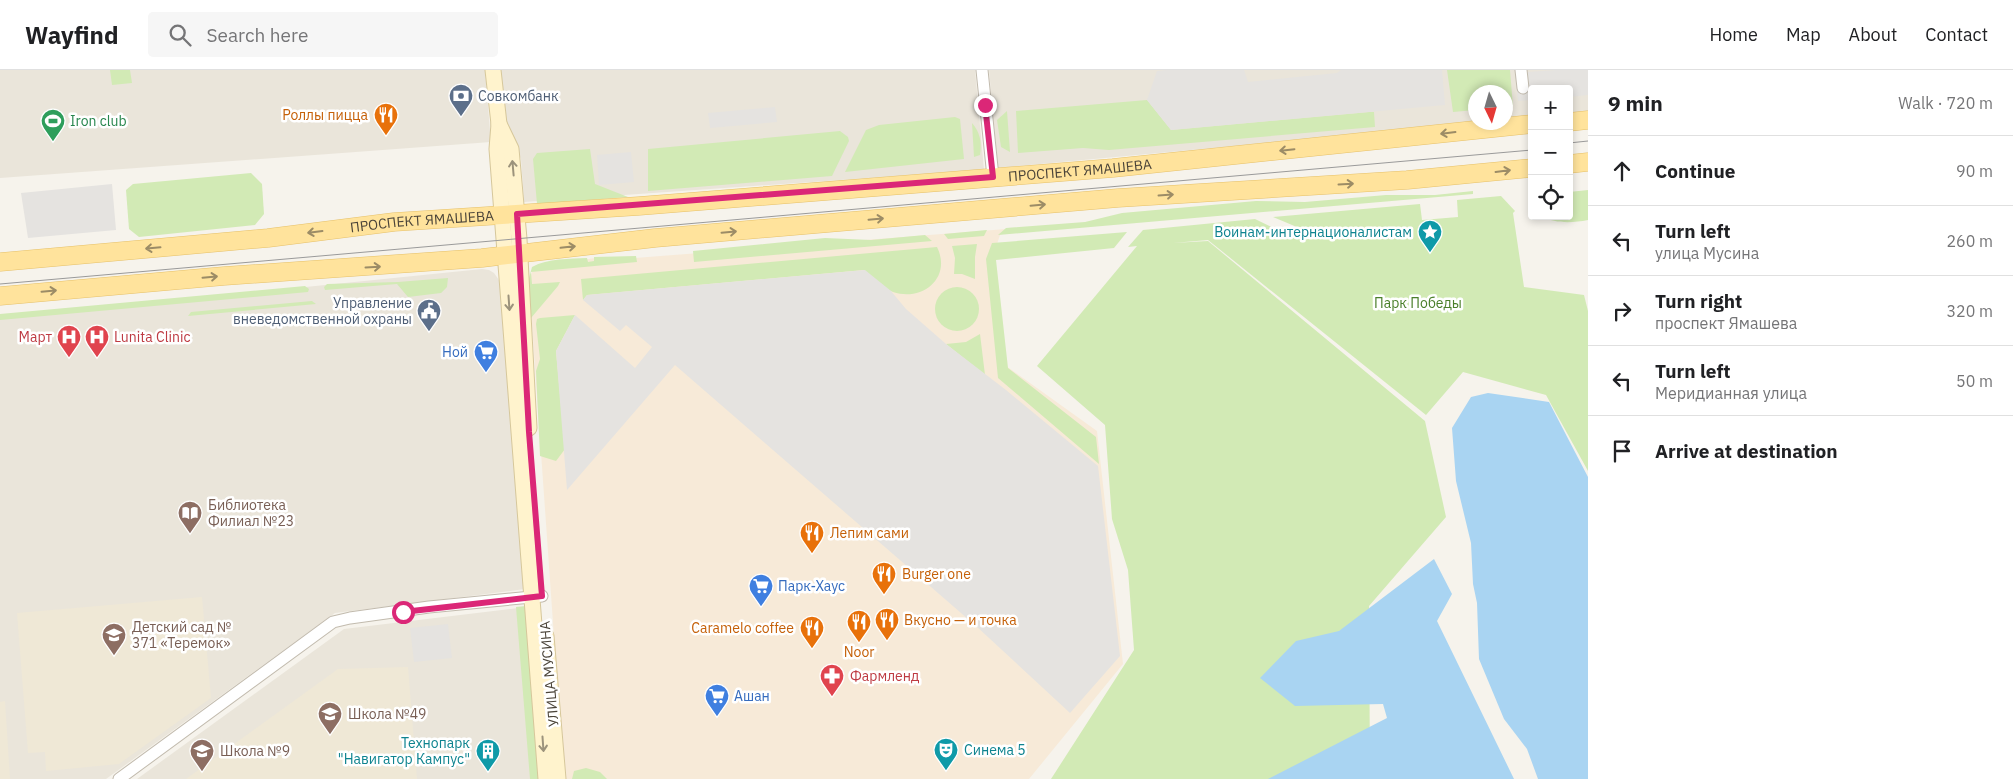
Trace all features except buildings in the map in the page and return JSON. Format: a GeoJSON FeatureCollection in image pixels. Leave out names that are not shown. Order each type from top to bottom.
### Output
{"type":"FeatureCollection","features":[{"type":"Feature","properties":{"kind":"main road"},"geometry":{"type":"LineString","coordinates":[[1573,122],[1588,120]]}},
{"type":"Feature","properties":{"kind":"main road","name":"ПРОСПЕКТ ЯМАШЕВА"},"geometry":{"type":"LineString","coordinates":[[0,262],[268,238],[394,222],[510,215],[1113,168],[1528,124]]}},
{"type":"Feature","properties":{"kind":"main road"},"geometry":{"type":"LineString","coordinates":[[1573,164],[1588,162]]}},
{"type":"Feature","properties":{"kind":"main road"},"geometry":{"type":"LineString","coordinates":[[0,296],[224,276],[405,265],[674,236],[1118,198],[1406,180],[1528,168]]}},
{"type":"Feature","properties":{"kind":"street","name":"УЛИЦА МУСИНА"},"geometry":{"type":"LineString","coordinates":[[493,70],[499,124],[510,145],[512,254],[537,596],[546,779]]}},
{"type":"Feature","properties":{"kind":"street"},"geometry":{"type":"LineString","coordinates":[[982,70],[993,177]]}},
{"type":"Feature","properties":{"kind":"street"},"geometry":{"type":"LineString","coordinates":[[1521,70],[1523,88]]}},
{"type":"Feature","properties":{"kind":"street","name":"УЛИЦА МУСИНА"},"geometry":{"type":"LineString","coordinates":[[537,596],[558,779]]}},
{"type":"Feature","properties":{"kind":"street"},"geometry":{"type":"LineString","coordinates":[[119,779],[333,622],[429,607],[537,596]]}},
{"type":"Feature","properties":{"kind":"shaded area"},"geometry":{"type":"Polygon","coordinates":[[[0,70],[485,70],[491,142],[0,178],[0,70]]]}},
{"type":"Feature","properties":{"kind":"shaded area"},"geometry":{"type":"Polygon","coordinates":[[[500,70],[975,70],[984,170],[524,202],[521,159],[505,124],[500,70]]]}},
{"type":"Feature","properties":{"kind":"shaded area"},"geometry":{"type":"Polygon","coordinates":[[[989,70],[1588,70],[1588,112],[1573,114],[1573,85],[1528,85],[1528,118],[1513,119],[1513,85],[1468,85],[1468,124],[998,168],[989,70]]]}},
{"type":"Feature","properties":{"kind":"shaded area"},"geometry":{"type":"Polygon","coordinates":[[[1244,70],[1248,82],[1337,73],[1341,70],[1442,70],[1445,105],[1171,130],[1147,100],[1157,71],[1244,70]]]}},
{"type":"Feature","properties":{"kind":"shaded area"},"geometry":{"type":"Polygon","coordinates":[[[1588,70],[1588,95],[1573,97],[1573,85],[1528,85],[1528,100],[1518,101],[1515,73],[1588,70]]]}},
{"type":"Feature","properties":{"kind":"shaded area"},"geometry":{"type":"Polygon","coordinates":[[[775,107],[777,122],[710,128],[708,113],[775,107]]]}},
{"type":"Feature","properties":{"kind":"shaded area"},"geometry":{"type":"Polygon","coordinates":[[[631,152],[634,182],[599,185],[597,155],[631,152]]]}},
{"type":"Feature","properties":{"kind":"shaded area"},"geometry":{"type":"Polygon","coordinates":[[[112,184],[116,230],[28,238],[21,193],[112,184]]]}},
{"type":"Feature","properties":{"kind":"shaded area"},"geometry":{"type":"Polygon","coordinates":[[[1006,229],[1000,235],[992,259],[1002,363],[1097,431],[1123,664],[1029,779],[564,779],[529,282],[533,268],[595,258],[635,258],[1006,229]]]}},
{"type":"Feature","properties":{"kind":"shaded area"},"geometry":{"type":"Polygon","coordinates":[[[482,269],[494,273],[501,283],[525,589],[335,613],[106,779],[0,779],[0,318],[482,269]]]}},
{"type":"Feature","properties":{"kind":"shaded area"},"geometry":{"type":"Polygon","coordinates":[[[865,270],[891,291],[906,309],[946,344],[1006,390],[1098,466],[1120,656],[1070,713],[976,626],[675,365],[567,490],[556,351],[575,315],[635,368],[652,347],[626,325],[620,331],[583,300],[587,295],[865,270]]]}},
{"type":"Feature","properties":{"kind":"shaded area","name":"Детский сад № 371 «Теремок»"},"geometry":{"type":"Polygon","coordinates":[[[202,597],[211,698],[119,764],[46,771],[45,752],[28,753],[17,613],[202,597]]]}},
{"type":"Feature","properties":{"kind":"shaded area"},"geometry":{"type":"Polygon","coordinates":[[[527,607],[539,779],[137,779],[344,629],[527,607]]]}},
{"type":"Feature","properties":{"kind":"shaded area"},"geometry":{"type":"Polygon","coordinates":[[[448,624],[452,658],[414,662],[410,628],[448,624]]]}},
{"type":"Feature","properties":{"kind":"shaded area","name":"Школа №49"},"geometry":{"type":"Polygon","coordinates":[[[408,667],[417,779],[186,779],[338,669],[408,667]]]}},
{"type":"Feature","properties":{"kind":"shaded area"},"geometry":{"type":"Polygon","coordinates":[[[5,701],[10,779],[0,779],[0,702],[5,701]]]}},
{"type":"Feature","properties":{"kind":"green space"},"geometry":{"type":"Polygon","coordinates":[[[110,70],[130,70],[132,83],[112,85],[110,70]]]}},
{"type":"Feature","properties":{"kind":"green space"},"geometry":{"type":"Polygon","coordinates":[[[1447,70],[1510,70],[1511,85],[1468,85],[1468,111],[1453,112],[1447,70]]]}},
{"type":"Feature","properties":{"kind":"green space"},"geometry":{"type":"Polygon","coordinates":[[[1147,100],[1171,130],[1370,112],[1374,112],[1375,127],[1109,150],[1083,148],[1018,153],[1016,111],[1147,100]]]}},
{"type":"Feature","properties":{"kind":"green space"},"geometry":{"type":"Polygon","coordinates":[[[1007,111],[1010,152],[1001,147],[997,120],[1007,111]]]}},
{"type":"Feature","properties":{"kind":"green space"},"geometry":{"type":"Polygon","coordinates":[[[955,117],[960,119],[964,159],[845,172],[866,130],[879,125],[955,117]]]}},
{"type":"Feature","properties":{"kind":"green space"},"geometry":{"type":"Polygon","coordinates":[[[972,123],[979,134],[981,146],[980,155],[974,157],[972,123]]]}},
{"type":"Feature","properties":{"kind":"green space"},"geometry":{"type":"Polygon","coordinates":[[[840,131],[848,137],[849,141],[832,176],[648,191],[648,149],[840,131]]]}},
{"type":"Feature","properties":{"kind":"green space"},"geometry":{"type":"Polygon","coordinates":[[[590,149],[595,184],[628,197],[537,204],[533,159],[537,153],[590,149]]]}},
{"type":"Feature","properties":{"kind":"green space"},"geometry":{"type":"Polygon","coordinates":[[[251,173],[262,184],[264,214],[255,225],[139,237],[129,229],[126,190],[133,184],[251,173]]]}},
{"type":"Feature","properties":{"kind":"green space"},"geometry":{"type":"Polygon","coordinates":[[[1588,190],[1588,220],[1564,222],[1552,220],[1573,220],[1573,192],[1588,190]]]}},
{"type":"Feature","properties":{"kind":"green space"},"geometry":{"type":"Polygon","coordinates":[[[1473,191],[1473,194],[998,235],[1006,228],[1085,222],[1122,213],[1256,201],[1305,202],[1386,195],[1435,195],[1473,191]]]}},
{"type":"Feature","properties":{"kind":"green space","name":"Парк Победы"},"geometry":{"type":"Polygon","coordinates":[[[1501,196],[1515,211],[1513,213],[1524,287],[1584,295],[1588,311],[1588,471],[1546,395],[1463,372],[1426,415],[1208,240],[1173,243],[1208,241],[1425,421],[1446,517],[1369,606],[1370,779],[1051,779],[1134,650],[1128,570],[1112,519],[1105,425],[1037,366],[1137,246],[1128,247],[1143,230],[1255,219],[1284,233],[1304,230],[1273,217],[1420,204],[1422,220],[1458,217],[1457,200],[1501,196]]]}},
{"type":"Feature","properties":{"kind":"green space"},"geometry":{"type":"Polygon","coordinates":[[[987,230],[984,236],[948,239],[944,234],[987,230]]]}},
{"type":"Feature","properties":{"kind":"green space"},"geometry":{"type":"Polygon","coordinates":[[[1127,232],[1114,248],[996,260],[1008,368],[1096,437],[1099,464],[998,378],[986,259],[992,243],[1127,232]]]}},
{"type":"Feature","properties":{"kind":"green space"},"geometry":{"type":"Polygon","coordinates":[[[925,235],[932,241],[694,262],[693,251],[825,238],[871,240],[925,235]]]}},
{"type":"Feature","properties":{"kind":"green space"},"geometry":{"type":"Polygon","coordinates":[[[977,244],[975,279],[962,274],[954,274],[955,258],[952,246],[977,244]]]}},
{"type":"Feature","properties":{"kind":"green space"},"geometry":{"type":"Polygon","coordinates":[[[937,247],[941,258],[941,268],[938,277],[924,290],[915,293],[893,292],[864,270],[587,295],[583,300],[581,279],[937,247]]]}},
{"type":"Feature","properties":{"kind":"green space"},"geometry":{"type":"Polygon","coordinates":[[[636,256],[637,262],[531,272],[532,284],[560,282],[531,318],[528,282],[532,267],[545,262],[559,260],[587,258],[588,262],[594,261],[594,257],[636,256]]]}},
{"type":"Feature","properties":{"kind":"green space"},"geometry":{"type":"Polygon","coordinates":[[[448,278],[447,287],[441,293],[408,297],[397,284],[325,290],[324,287],[327,284],[398,282],[448,278]]]}},
{"type":"Feature","properties":{"kind":"green space"},"geometry":{"type":"Polygon","coordinates":[[[305,286],[309,289],[308,292],[0,320],[0,314],[305,286]]]}},
{"type":"Feature","properties":{"kind":"green space"},"geometry":{"type":"Polygon","coordinates":[[[953,287],[961,287],[973,293],[979,309],[973,325],[961,331],[953,331],[941,325],[935,313],[935,305],[941,293],[953,287]]]}},
{"type":"Feature","properties":{"kind":"green space"},"geometry":{"type":"Polygon","coordinates":[[[312,301],[316,304],[188,316],[191,312],[312,301]]]}},
{"type":"Feature","properties":{"kind":"green space"},"geometry":{"type":"Polygon","coordinates":[[[575,315],[556,351],[565,449],[556,461],[540,456],[536,371],[540,359],[536,324],[537,319],[540,318],[575,315]]]}},
{"type":"Feature","properties":{"kind":"green space"},"geometry":{"type":"Polygon","coordinates":[[[980,334],[985,375],[946,344],[966,342],[980,334]]]}},
{"type":"Feature","properties":{"kind":"green space"},"geometry":{"type":"Polygon","coordinates":[[[526,606],[540,779],[530,779],[516,607],[526,606]]]}},
{"type":"Feature","properties":{"kind":"green space"},"geometry":{"type":"Polygon","coordinates":[[[586,768],[600,772],[607,779],[572,779],[574,771],[586,768]]]}},
{"type":"Feature","properties":{"kind":"water"},"geometry":{"type":"Polygon","coordinates":[[[1488,393],[1549,402],[1588,477],[1588,779],[1538,779],[1527,749],[1504,719],[1479,659],[1477,603],[1473,584],[1471,543],[1456,481],[1452,428],[1471,397],[1488,393]]]}},
{"type":"Feature","properties":{"kind":"water"},"geometry":{"type":"Polygon","coordinates":[[[1434,559],[1452,594],[1437,621],[1514,779],[1268,779],[1387,718],[1383,704],[1295,706],[1260,678],[1296,641],[1339,631],[1434,559]]]}},
{"type":"Feature","properties":{"kind":"tram line"},"geometry":{"type":"LineString","coordinates":[[1573,143],[1588,141]]}},
{"type":"Feature","properties":{"kind":"tram line"},"geometry":{"type":"LineString","coordinates":[[0,284],[1528,150]]}},
{"type":"Feature","properties":{"kind":"place","name":"Совкомбанк"},"geometry":{"type":"Point","coordinates":[461,117]}},
{"type":"Feature","properties":{"kind":"place","name":"Роллы пицца"},"geometry":{"type":"Point","coordinates":[386,136]}},
{"type":"Feature","properties":{"kind":"place","name":"Iron club"},"geometry":{"type":"Point","coordinates":[53,142]}},
{"type":"Feature","properties":{"kind":"place","name":"Воинам-интернационалистам"},"geometry":{"type":"Point","coordinates":[1430,253]}},
{"type":"Feature","properties":{"kind":"place","name":"Управление вневедомственной охраны"},"geometry":{"type":"Point","coordinates":[429,332]}},
{"type":"Feature","properties":{"kind":"place","name":"Март"},"geometry":{"type":"Point","coordinates":[69,358]}},
{"type":"Feature","properties":{"kind":"place","name":"Lunita Clinic"},"geometry":{"type":"Point","coordinates":[97,358]}},
{"type":"Feature","properties":{"kind":"place","name":"Ной"},"geometry":{"type":"Point","coordinates":[486,373]}},
{"type":"Feature","properties":{"kind":"place","name":"Библиотека Филиал №23"},"geometry":{"type":"Point","coordinates":[190,534]}},
{"type":"Feature","properties":{"kind":"place","name":"Лепим сами"},"geometry":{"type":"Point","coordinates":[812,554]}},
{"type":"Feature","properties":{"kind":"place","name":"Burger one"},"geometry":{"type":"Point","coordinates":[884,595]}},
{"type":"Feature","properties":{"kind":"place","name":"Парк-Хаус"},"geometry":{"type":"Point","coordinates":[761,607]}},
{"type":"Feature","properties":{"kind":"place","name":"Вкусно — и точка"},"geometry":{"type":"Point","coordinates":[887,641]}},
{"type":"Feature","properties":{"kind":"place","name":"Noor"},"geometry":{"type":"Point","coordinates":[859,643]}},
{"type":"Feature","properties":{"kind":"place","name":"Caramelo coffee"},"geometry":{"type":"Point","coordinates":[812,649]}},
{"type":"Feature","properties":{"kind":"place","name":"Детский сад № 371 «Теремок»"},"geometry":{"type":"Point","coordinates":[114,656]}},
{"type":"Feature","properties":{"kind":"place","name":"Фармленд"},"geometry":{"type":"Point","coordinates":[832,697]}},
{"type":"Feature","properties":{"kind":"place","name":"Ашан"},"geometry":{"type":"Point","coordinates":[717,717]}},
{"type":"Feature","properties":{"kind":"place","name":"Школа №49"},"geometry":{"type":"Point","coordinates":[330,735]}},
{"type":"Feature","properties":{"kind":"place","name":"Синема 5"},"geometry":{"type":"Point","coordinates":[946,771]}},
{"type":"Feature","properties":{"kind":"place","name":"Школа №9"},"geometry":{"type":"Point","coordinates":[202,772]}},
{"type":"Feature","properties":{"kind":"place","name":"Технопарк \"Навигатор Кампус\""},"geometry":{"type":"Point","coordinates":[488,772]}},
{"type":"Feature","properties":{"kind":"route"},"geometry":{"type":"LineString","coordinates":[[403,612],[429,607],[542,596],[524,360],[517,214],[993,177],[985,105]]}}]}
